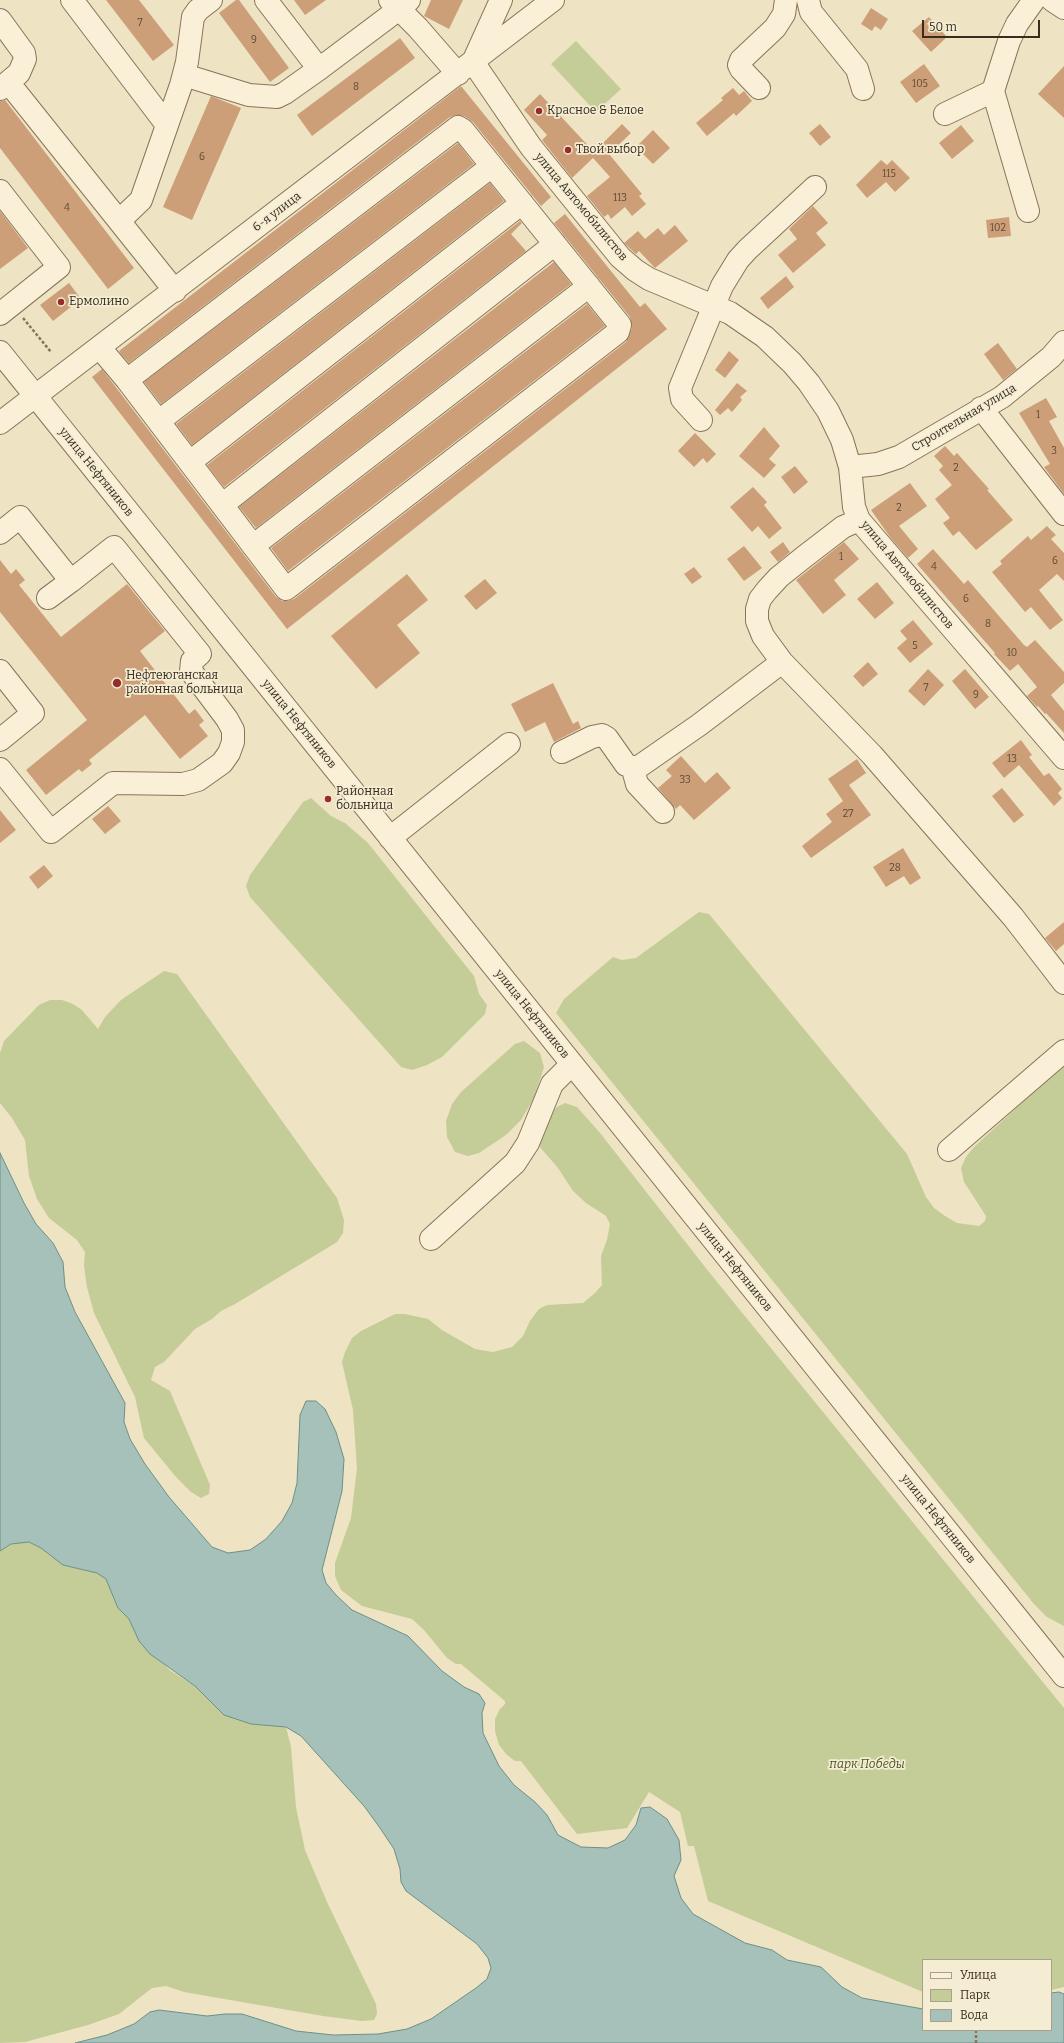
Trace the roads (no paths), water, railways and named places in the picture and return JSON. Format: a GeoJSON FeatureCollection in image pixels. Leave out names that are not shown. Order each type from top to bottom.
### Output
{"type":"FeatureCollection","features":[{"type":"Feature","properties":{"kind":"street"},"geometry":{"type":"LineString","coordinates":[[72,0],[167,125]]}},
{"type":"Feature","properties":{"kind":"street"},"geometry":{"type":"LineString","coordinates":[[119,221],[141,200],[184,75],[193,17],[198,10],[211,0]]}},
{"type":"Feature","properties":{"kind":"street"},"geometry":{"type":"LineString","coordinates":[[266,0],[319,68]]}},
{"type":"Feature","properties":{"kind":"street"},"geometry":{"type":"LineString","coordinates":[[465,68],[501,0]]}},
{"type":"Feature","properties":{"kind":"street","name":"6-я улица"},"geometry":{"type":"LineString","coordinates":[[0,423],[175,291],[553,0]]}},
{"type":"Feature","properties":{"kind":"street"},"geometry":{"type":"LineString","coordinates":[[759,88],[739,65],[741,60],[775,28],[784,14],[786,0]]}},
{"type":"Feature","properties":{"kind":"street"},"geometry":{"type":"LineString","coordinates":[[808,0],[811,12],[857,68],[863,89]]}},
{"type":"Feature","properties":{"kind":"street"},"geometry":{"type":"LineString","coordinates":[[1028,211],[993,91],[1009,41],[1017,24],[1034,0]]}},
{"type":"Feature","properties":{"kind":"street"},"geometry":{"type":"LineString","coordinates":[[1052,0],[1064,8]]}},
{"type":"Feature","properties":{"kind":"street"},"geometry":{"type":"LineString","coordinates":[[184,75],[249,95],[272,97],[285,93],[319,68],[399,3]]}},
{"type":"Feature","properties":{"kind":"street","name":"улица Автомобилистов"},"geometry":{"type":"LineString","coordinates":[[399,3],[465,68],[620,257],[635,270],[649,279],[714,306],[749,324],[792,363],[809,382],[828,411],[847,451],[854,507],[859,520],[1064,758]]}},
{"type":"Feature","properties":{"kind":"street"},"geometry":{"type":"LineString","coordinates":[[0,20],[24,53],[25,58],[19,73],[4,85],[119,221],[175,291]]}},
{"type":"Feature","properties":{"kind":"street"},"geometry":{"type":"LineString","coordinates":[[945,114],[993,91]]}},
{"type":"Feature","properties":{"kind":"street"},"geometry":{"type":"LineString","coordinates":[[100,348],[159,421],[286,589],[612,337],[618,332],[620,325],[463,130],[458,128],[127,380]]}},
{"type":"Feature","properties":{"kind":"street"},"geometry":{"type":"LineString","coordinates":[[159,421],[492,166]]}},
{"type":"Feature","properties":{"kind":"street"},"geometry":{"type":"LineString","coordinates":[[701,420],[682,399],[680,388],[722,286],[738,260],[815,187]]}},
{"type":"Feature","properties":{"kind":"street"},"geometry":{"type":"LineString","coordinates":[[0,191],[59,267],[6,309]]}},
{"type":"Feature","properties":{"kind":"street"},"geometry":{"type":"LineString","coordinates":[[190,462],[522,203]]}},
{"type":"Feature","properties":{"kind":"street"},"geometry":{"type":"LineString","coordinates":[[222,505],[555,244]]}},
{"type":"Feature","properties":{"kind":"street"},"geometry":{"type":"LineString","coordinates":[[253,546],[589,286]]}},
{"type":"Feature","properties":{"kind":"street","name":"Строительная улица"},"geometry":{"type":"LineString","coordinates":[[850,467],[883,463],[899,457],[1018,385],[1052,357],[1064,342]]}},
{"type":"Feature","properties":{"kind":"street","name":"улица Нефтяников"},"geometry":{"type":"LineString","coordinates":[[0,352],[572,1064],[1062,1670]]}},
{"type":"Feature","properties":{"kind":"street"},"geometry":{"type":"LineString","coordinates":[[981,408],[1064,514]]}},
{"type":"Feature","properties":{"kind":"street"},"geometry":{"type":"LineString","coordinates":[[0,533],[20,517],[71,581]]}},
{"type":"Feature","properties":{"kind":"street"},"geometry":{"type":"LineString","coordinates":[[859,520],[843,527],[804,556],[779,577],[760,599],[757,609],[757,621],[763,636],[782,662],[872,755],[1012,917],[1064,983]]}},
{"type":"Feature","properties":{"kind":"street"},"geometry":{"type":"LineString","coordinates":[[48,598],[140,527]]}},
{"type":"Feature","properties":{"kind":"street"},"geometry":{"type":"LineString","coordinates":[[0,768],[51,832],[112,783],[183,784],[191,782],[213,770],[222,763],[229,753],[233,742],[233,730],[227,719],[191,671],[192,661],[200,654],[114,547]]}},
{"type":"Feature","properties":{"kind":"street"},"geometry":{"type":"LineString","coordinates":[[663,812],[637,784],[634,773],[637,768],[699,725],[782,662]]}},
{"type":"Feature","properties":{"kind":"street"},"geometry":{"type":"LineString","coordinates":[[0,671],[33,713],[0,740]]}},
{"type":"Feature","properties":{"kind":"street"},"geometry":{"type":"LineString","coordinates":[[562,752],[592,737],[602,735],[608,738],[626,764],[637,768]]}},
{"type":"Feature","properties":{"kind":"street"},"geometry":{"type":"LineString","coordinates":[[390,838],[509,744]]}},
{"type":"Feature","properties":{"kind":"street"},"geometry":{"type":"LineString","coordinates":[[949,1150],[1064,1051]]}},
{"type":"Feature","properties":{"kind":"street"},"geometry":{"type":"LineString","coordinates":[[431,1239],[515,1163],[528,1143],[552,1084],[572,1064]]}},
{"type":"Feature","properties":{"kind":"water"},"geometry":{"type":"Polygon","coordinates":[[[0,1153],[24,1203],[36,1224],[53,1243],[63,1262],[65,1287],[75,1312],[125,1403],[124,1422],[130,1439],[145,1464],[169,1497],[212,1547],[228,1553],[250,1550],[266,1539],[282,1521],[292,1503],[297,1483],[300,1415],[306,1401],[316,1401],[325,1409],[336,1432],[344,1459],[342,1491],[322,1570],[326,1583],[352,1610],[408,1636],[442,1671],[464,1687],[479,1694],[485,1703],[482,1713],[483,1733],[499,1766],[514,1785],[535,1802],[547,1815],[558,1835],[581,1847],[608,1848],[625,1840],[636,1825],[641,1808],[650,1807],[667,1819],[679,1840],[681,1860],[674,1876],[681,1898],[693,1914],[745,1943],[772,1950],[787,1960],[821,1967],[842,1987],[862,1998],[922,2009],[922,2031],[1052,2031],[1052,1993],[1059,1992],[1064,1994],[1064,2043],[75,2043],[107,2035],[134,2024],[150,2012],[159,2010],[207,2016],[242,2014],[296,2031],[333,2035],[378,2034],[407,2029],[431,2019],[476,1988],[487,1979],[491,1968],[488,1958],[477,1944],[406,1891],[401,1882],[400,1869],[394,1849],[380,1828],[364,1806],[301,1736],[286,1727],[251,1724],[224,1715],[195,1686],[150,1654],[139,1641],[129,1619],[118,1608],[106,1579],[97,1573],[63,1565],[41,1548],[29,1542],[11,1544],[0,1551],[0,1153]]]}},
{"type":"Feature","properties":{"kind":"place","name":"Красное & Белое"},"geometry":{"type":"Point","coordinates":[539,111]}},
{"type":"Feature","properties":{"kind":"place","name":"Твой выбор"},"geometry":{"type":"Point","coordinates":[568,150]}},
{"type":"Feature","properties":{"kind":"place","name":"Ермолино"},"geometry":{"type":"Point","coordinates":[61,302]}},
{"type":"Feature","properties":{"kind":"place","name":"Нефтеюганская районная больница"},"geometry":{"type":"Point","coordinates":[117,683]}},
{"type":"Feature","properties":{"kind":"place","name":"Районная больница"},"geometry":{"type":"Point","coordinates":[328,799]}},
{"type":"Feature","properties":{"kind":"park label","name":"парк Победы"},"geometry":{"type":"Point","coordinates":[867,1765]}}]}
